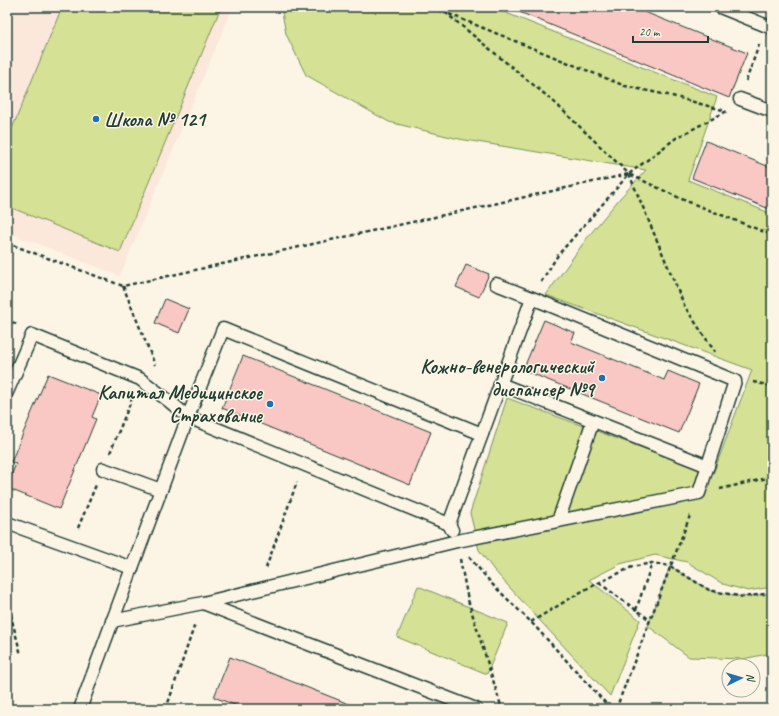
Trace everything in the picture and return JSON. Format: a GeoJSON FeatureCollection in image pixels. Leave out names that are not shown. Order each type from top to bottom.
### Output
{"type":"FeatureCollection","features":[{"type":"Feature","properties":{"kind":"lane"},"geometry":{"type":"LineString","coordinates":[[720,7],[769,27]]}},
{"type":"Feature","properties":{"kind":"lane"},"geometry":{"type":"LineString","coordinates":[[740,99],[772,112]]}},
{"type":"Feature","properties":{"kind":"lane"},"geometry":{"type":"LineString","coordinates":[[112,621],[203,603],[457,541],[699,493],[735,381],[496,284]]}},
{"type":"Feature","properties":{"kind":"lane"},"geometry":{"type":"LineString","coordinates":[[449,524],[532,298]]}},
{"type":"Feature","properties":{"kind":"lane"},"geometry":{"type":"LineString","coordinates":[[80,709],[188,418],[223,329],[482,434]]}},
{"type":"Feature","properties":{"kind":"lane"},"geometry":{"type":"LineString","coordinates":[[7,392],[32,335],[140,379],[170,401],[188,418],[449,524],[457,541]]}},
{"type":"Feature","properties":{"kind":"lane"},"geometry":{"type":"LineString","coordinates":[[500,384],[708,466]]}},
{"type":"Feature","properties":{"kind":"lane"},"geometry":{"type":"LineString","coordinates":[[558,521],[593,421]]}},
{"type":"Feature","properties":{"kind":"lane"},"geometry":{"type":"LineString","coordinates":[[103,469],[161,490]]}},
{"type":"Feature","properties":{"kind":"lane"},"geometry":{"type":"LineString","coordinates":[[7,523],[132,568]]}},
{"type":"Feature","properties":{"kind":"lane"},"geometry":{"type":"LineString","coordinates":[[203,603],[476,709]]}},
{"type":"Feature","properties":{"kind":"path"},"geometry":{"type":"LineString","coordinates":[[432,7],[625,86],[672,96],[727,112]]}},
{"type":"Feature","properties":{"kind":"path"},"geometry":{"type":"LineString","coordinates":[[446,13],[553,101],[629,174],[684,200],[772,235]]}},
{"type":"Feature","properties":{"kind":"path"},"geometry":{"type":"LineString","coordinates":[[532,298],[558,255],[629,174],[676,138],[727,112],[740,99],[769,27]]}},
{"type":"Feature","properties":{"kind":"path"},"geometry":{"type":"LineString","coordinates":[[7,243],[123,286],[629,174]]}},
{"type":"Feature","properties":{"kind":"path"},"geometry":{"type":"LineString","coordinates":[[629,174],[685,307],[735,381]]}},
{"type":"Feature","properties":{"kind":"path"},"geometry":{"type":"LineString","coordinates":[[123,286],[158,372]]}},
{"type":"Feature","properties":{"kind":"path"},"geometry":{"type":"LineString","coordinates":[[258,589],[303,465]]}},
{"type":"Feature","properties":{"kind":"path"},"geometry":{"type":"LineString","coordinates":[[616,709],[699,493],[772,477]]}},
{"type":"Feature","properties":{"kind":"path"},"geometry":{"type":"LineString","coordinates":[[457,541],[492,585],[531,622],[611,709]]}},
{"type":"Feature","properties":{"kind":"path"},"geometry":{"type":"LineString","coordinates":[[457,541],[468,600],[502,709]]}},
{"type":"Feature","properties":{"kind":"path"},"geometry":{"type":"LineString","coordinates":[[636,610],[652,563]]}},
{"type":"Feature","properties":{"kind":"path"},"geometry":{"type":"LineString","coordinates":[[531,622],[584,590],[632,567],[652,563],[670,566],[709,590],[743,597],[772,593]]}},
{"type":"Feature","properties":{"kind":"path"},"geometry":{"type":"LineString","coordinates":[[599,583],[650,620]]}},
{"type":"Feature","properties":{"kind":"path"},"geometry":{"type":"LineString","coordinates":[[7,601],[21,655]]}},
{"type":"Feature","properties":{"kind":"path"},"geometry":{"type":"LineString","coordinates":[[166,709],[203,603]]}},
{"type":"Feature","properties":{"kind":"shaded area","name":"Школа № 121"},"geometry":{"type":"Polygon","coordinates":[[[7,7],[233,7],[120,276],[7,232],[7,7]]]}},
{"type":"Feature","properties":{"kind":"green space","name":"Школа № 121"},"geometry":{"type":"Polygon","coordinates":[[[62,7],[221,7],[120,252],[7,206],[7,141],[62,7]]]}},
{"type":"Feature","properties":{"kind":"green space"},"geometry":{"type":"Polygon","coordinates":[[[281,7],[491,7],[717,97],[688,180],[772,214],[772,587],[748,591],[723,584],[687,562],[655,555],[620,564],[589,580],[640,620],[610,696],[493,569],[479,550],[470,513],[507,398],[713,474],[752,370],[546,295],[587,238],[620,198],[646,170],[459,139],[389,122],[306,75],[286,34],[281,7]]]}},
{"type":"Feature","properties":{"kind":"green space"},"geometry":{"type":"Polygon","coordinates":[[[670,566],[709,590],[743,597],[772,593],[772,653],[748,658],[689,657],[648,626],[670,566]]]}},
{"type":"Feature","properties":{"kind":"green space"},"geometry":{"type":"Polygon","coordinates":[[[418,586],[508,623],[487,674],[397,637],[418,586]]]}},
{"type":"Feature","properties":{"kind":"building"},"geometry":{"type":"Polygon","coordinates":[[[507,7],[632,7],[747,53],[729,98],[507,7]]]}},
{"type":"Feature","properties":{"kind":"building"},"geometry":{"type":"Polygon","coordinates":[[[706,141],[772,168],[772,210],[692,178],[706,141]]]}},
{"type":"Feature","properties":{"kind":"building"},"geometry":{"type":"Polygon","coordinates":[[[466,265],[489,274],[479,297],[456,287],[466,265]]]}},
{"type":"Feature","properties":{"kind":"building"},"geometry":{"type":"Polygon","coordinates":[[[165,299],[189,309],[179,333],[155,323],[165,299]]]}},
{"type":"Feature","properties":{"kind":"building","name":"Кожно-венерологический диспансер №9"},"geometry":{"type":"Polygon","coordinates":[[[544,320],[575,333],[571,342],[664,380],[668,371],[699,384],[679,433],[523,370],[544,320]]]}},
{"type":"Feature","properties":{"kind":"building"},"geometry":{"type":"Polygon","coordinates":[[[243,356],[431,432],[410,485],[222,408],[243,356]]]}},
{"type":"Feature","properties":{"kind":"building"},"geometry":{"type":"Polygon","coordinates":[[[48,374],[101,395],[92,417],[96,419],[59,509],[7,488],[16,464],[11,462],[48,374]]]}},
{"type":"Feature","properties":{"kind":"building"},"geometry":{"type":"Polygon","coordinates":[[[230,657],[359,709],[245,709],[214,697],[230,657]]]}},
{"type":"Feature","properties":{"kind":"place","name":"Школа № 121"},"geometry":{"type":"Point","coordinates":[96,119]}},
{"type":"Feature","properties":{"kind":"place","name":"Кожно-венерологический диспансер №9"},"geometry":{"type":"Point","coordinates":[602,378]}},
{"type":"Feature","properties":{"kind":"place","name":"Капитал Медицинское Страхование"},"geometry":{"type":"Point","coordinates":[270,404]}}]}
